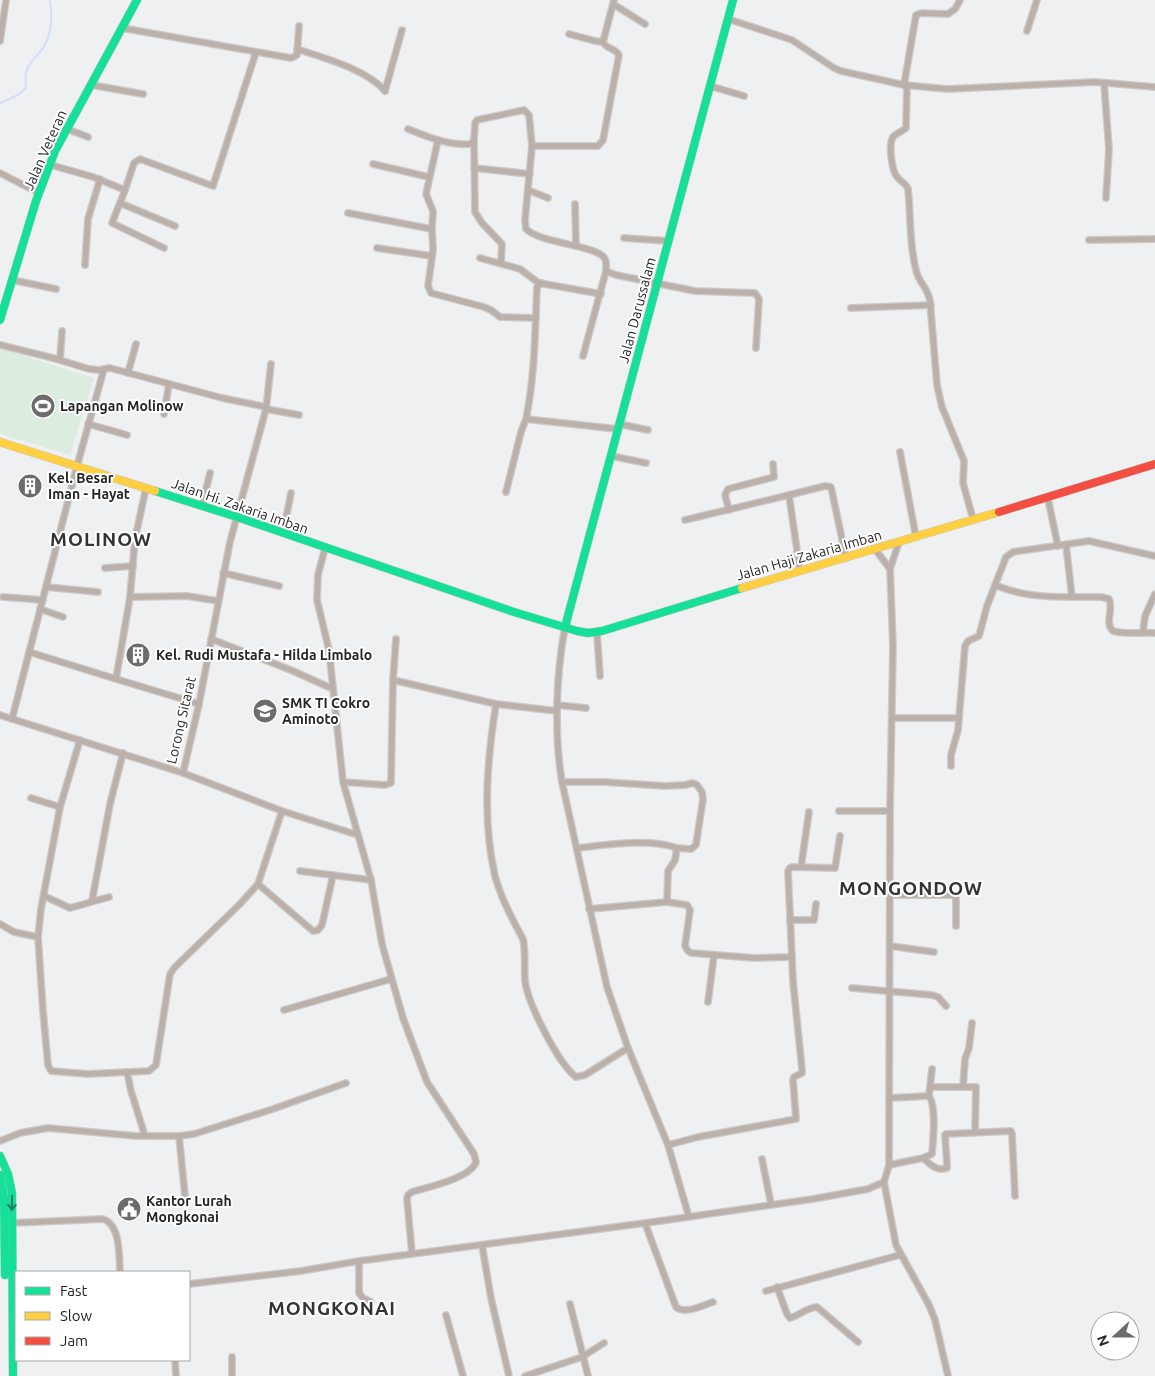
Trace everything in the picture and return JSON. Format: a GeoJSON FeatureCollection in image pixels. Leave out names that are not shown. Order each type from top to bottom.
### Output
{"type":"FeatureCollection","features":[{"type":"Feature","properties":{"kind":"main road","name":"Jalan Veteran"},"geometry":{"type":"LineString","coordinates":[[0,320],[39,193],[55,151],[137,0]]}},
{"type":"Feature","properties":{"kind":"main road","name":"Jalan Darussalam"},"geometry":{"type":"LineString","coordinates":[[564,627],[733,0]]}},
{"type":"Feature","properties":{"kind":"main road","name":"Jalan Hi. Zakaria Imban"},"geometry":{"type":"LineString","coordinates":[[0,442],[237,517],[471,596]]}},
{"type":"Feature","properties":{"kind":"main road","name":"Jalan Haji Zakaria Imban"},"geometry":{"type":"LineString","coordinates":[[471,596],[577,631],[597,633],[973,519],[1048,499],[1155,464]]}},
{"type":"Feature","properties":{"kind":"main road"},"geometry":{"type":"LineString","coordinates":[[0,1156],[11,1183],[11,1306],[6,1376]]}},
{"type":"Feature","properties":{"kind":"main road"},"geometry":{"type":"LineString","coordinates":[[0,1175],[4,1196],[13,1376]]}},
{"type":"Feature","properties":{"kind":"street"},"geometry":{"type":"LineString","coordinates":[[0,41],[6,0]]}},
{"type":"Feature","properties":{"kind":"street"},"geometry":{"type":"LineString","coordinates":[[960,0],[948,14],[922,13],[916,15],[906,85],[906,128],[892,139],[892,157],[896,175],[906,184],[908,189],[915,265],[919,280],[928,290],[937,385],[942,407],[964,461],[963,483],[973,519]]}},
{"type":"Feature","properties":{"kind":"street"},"geometry":{"type":"LineString","coordinates":[[1027,31],[1037,0]]}},
{"type":"Feature","properties":{"kind":"street"},"geometry":{"type":"LineString","coordinates":[[532,146],[601,145],[619,56],[617,52],[606,47],[603,42],[613,2],[645,24]]}},
{"type":"Feature","properties":{"kind":"street"},"geometry":{"type":"LineString","coordinates":[[728,19],[792,40],[841,71],[906,85],[947,89],[1104,83],[1155,87]]}},
{"type":"Feature","properties":{"kind":"street"},"geometry":{"type":"LineString","coordinates":[[122,28],[291,58],[296,55],[299,26]]}},
{"type":"Feature","properties":{"kind":"street"},"geometry":{"type":"LineString","coordinates":[[297,49],[353,70],[372,80],[385,91],[402,30]]}},
{"type":"Feature","properties":{"kind":"street"},"geometry":{"type":"LineString","coordinates":[[569,34],[603,42]]}},
{"type":"Feature","properties":{"kind":"street"},"geometry":{"type":"LineString","coordinates":[[164,248],[112,223],[134,163],[140,159],[213,186],[256,52]]}},
{"type":"Feature","properties":{"kind":"street"},"geometry":{"type":"LineString","coordinates":[[1104,83],[1109,149],[1106,198]]}},
{"type":"Feature","properties":{"kind":"street"},"geometry":{"type":"LineString","coordinates":[[91,85],[143,94]]}},
{"type":"Feature","properties":{"kind":"street"},"geometry":{"type":"LineString","coordinates":[[710,86],[744,96]]}},
{"type":"Feature","properties":{"kind":"street"},"geometry":{"type":"LineString","coordinates":[[501,263],[502,244],[482,223],[475,212],[475,123],[477,120],[524,110],[530,115],[532,146],[525,220],[526,229],[534,236],[576,246],[604,257],[606,271],[583,356]]}},
{"type":"Feature","properties":{"kind":"street"},"geometry":{"type":"LineString","coordinates":[[67,129],[88,137]]}},
{"type":"Feature","properties":{"kind":"street"},"geometry":{"type":"LineString","coordinates":[[408,129],[438,140],[460,144],[470,144],[474,141]]}},
{"type":"Feature","properties":{"kind":"street"},"geometry":{"type":"LineString","coordinates":[[438,140],[426,194],[432,212],[432,256],[428,286],[431,293],[491,310],[500,317],[536,318]]}},
{"type":"Feature","properties":{"kind":"street"},"geometry":{"type":"LineString","coordinates":[[373,164],[429,176]]}},
{"type":"Feature","properties":{"kind":"street"},"geometry":{"type":"LineString","coordinates":[[50,165],[100,179],[125,190]]}},
{"type":"Feature","properties":{"kind":"street"},"geometry":{"type":"LineString","coordinates":[[474,168],[530,174]]}},
{"type":"Feature","properties":{"kind":"street"},"geometry":{"type":"LineString","coordinates":[[0,173],[39,193]]}},
{"type":"Feature","properties":{"kind":"street"},"geometry":{"type":"LineString","coordinates":[[85,265],[88,219],[100,179]]}},
{"type":"Feature","properties":{"kind":"street"},"geometry":{"type":"LineString","coordinates":[[528,190],[548,198]]}},
{"type":"Feature","properties":{"kind":"street"},"geometry":{"type":"LineString","coordinates":[[120,203],[175,226]]}},
{"type":"Feature","properties":{"kind":"street"},"geometry":{"type":"LineString","coordinates":[[575,204],[576,246]]}},
{"type":"Feature","properties":{"kind":"street"},"geometry":{"type":"LineString","coordinates":[[348,212],[432,229]]}},
{"type":"Feature","properties":{"kind":"street"},"geometry":{"type":"LineString","coordinates":[[624,238],[669,241]]}},
{"type":"Feature","properties":{"kind":"street"},"geometry":{"type":"LineString","coordinates":[[1089,240],[1155,239]]}},
{"type":"Feature","properties":{"kind":"street"},"geometry":{"type":"LineString","coordinates":[[377,248],[432,256]]}},
{"type":"Feature","properties":{"kind":"street"},"geometry":{"type":"LineString","coordinates":[[480,258],[520,269],[540,284],[601,294]]}},
{"type":"Feature","properties":{"kind":"street"},"geometry":{"type":"LineString","coordinates":[[606,271],[657,284],[695,290],[755,294],[758,299],[756,348]]}},
{"type":"Feature","properties":{"kind":"street"},"geometry":{"type":"LineString","coordinates":[[12,280],[56,289]]}},
{"type":"Feature","properties":{"kind":"street"},"geometry":{"type":"LineString","coordinates":[[506,492],[530,400],[537,287],[540,284]]}},
{"type":"Feature","properties":{"kind":"street"},"geometry":{"type":"LineString","coordinates":[[851,308],[930,306]]}},
{"type":"Feature","properties":{"kind":"street"},"geometry":{"type":"LineString","coordinates":[[60,360],[62,331]]}},
{"type":"Feature","properties":{"kind":"street"},"geometry":{"type":"LineString","coordinates":[[128,373],[136,344]]}},
{"type":"Feature","properties":{"kind":"street"},"geometry":{"type":"LineString","coordinates":[[0,345],[89,369],[110,368],[299,415]]}},
{"type":"Feature","properties":{"kind":"street","name":"Lorong Sitarat"},"geometry":{"type":"LineString","coordinates":[[0,715],[183,773],[199,704],[223,573],[266,408],[271,364]]}},
{"type":"Feature","properties":{"kind":"street"},"geometry":{"type":"LineString","coordinates":[[12,719],[104,369]]}},
{"type":"Feature","properties":{"kind":"street"},"geometry":{"type":"LineString","coordinates":[[164,414],[169,384]]}},
{"type":"Feature","properties":{"kind":"street"},"geometry":{"type":"LineString","coordinates":[[526,418],[648,430]]}},
{"type":"Feature","properties":{"kind":"street"},"geometry":{"type":"LineString","coordinates":[[88,424],[127,435]]}},
{"type":"Feature","properties":{"kind":"street"},"geometry":{"type":"LineString","coordinates":[[900,452],[916,537]]}},
{"type":"Feature","properties":{"kind":"street"},"geometry":{"type":"LineString","coordinates":[[611,456],[646,463]]}},
{"type":"Feature","properties":{"kind":"street"},"geometry":{"type":"LineString","coordinates":[[729,510],[725,496],[728,489],[774,477],[773,464]]}},
{"type":"Feature","properties":{"kind":"street"},"geometry":{"type":"LineString","coordinates":[[202,506],[210,473]]}},
{"type":"Feature","properties":{"kind":"street"},"geometry":{"type":"LineString","coordinates":[[685,520],[825,486],[831,487],[846,558]]}},
{"type":"Feature","properties":{"kind":"street"},"geometry":{"type":"LineString","coordinates":[[116,679],[130,597],[135,539],[146,488]]}},
{"type":"Feature","properties":{"kind":"street"},"geometry":{"type":"LineString","coordinates":[[283,534],[291,493]]}},
{"type":"Feature","properties":{"kind":"street"},"geometry":{"type":"LineString","coordinates":[[790,496],[800,571]]}},
{"type":"Feature","properties":{"kind":"street"},"geometry":{"type":"LineString","coordinates":[[1048,499],[1058,546]]}},
{"type":"Feature","properties":{"kind":"street"},"geometry":{"type":"LineString","coordinates":[[951,766],[951,755],[958,730],[965,646],[968,641],[979,636],[1002,565],[1009,554],[1034,548],[1089,541],[1155,556]]}},
{"type":"Feature","properties":{"kind":"street"},"geometry":{"type":"LineString","coordinates":[[899,542],[890,569],[893,618],[893,718],[890,810],[889,1165],[884,1182],[894,1238],[900,1255],[929,1305],[948,1376]]}},
{"type":"Feature","properties":{"kind":"street"},"geometry":{"type":"LineString","coordinates":[[1066,545],[1072,598]]}},
{"type":"Feature","properties":{"kind":"street"},"geometry":{"type":"LineString","coordinates":[[325,548],[316,590],[318,611],[329,650],[342,782],[371,880],[378,926],[391,980],[403,1018],[427,1082],[474,1154],[476,1162],[470,1170],[460,1176],[408,1195],[412,1254]]}},
{"type":"Feature","properties":{"kind":"street"},"geometry":{"type":"LineString","coordinates":[[875,549],[890,569]]}},
{"type":"Feature","properties":{"kind":"street"},"geometry":{"type":"LineString","coordinates":[[105,568],[133,566]]}},
{"type":"Feature","properties":{"kind":"street"},"geometry":{"type":"LineString","coordinates":[[223,573],[279,586]]}},
{"type":"Feature","properties":{"kind":"street"},"geometry":{"type":"LineString","coordinates":[[995,585],[1023,594],[1072,598],[1107,598],[1111,603],[1109,619],[1111,630],[1125,634],[1155,633]]}},
{"type":"Feature","properties":{"kind":"street"},"geometry":{"type":"LineString","coordinates":[[46,587],[98,592]]}},
{"type":"Feature","properties":{"kind":"street"},"geometry":{"type":"LineString","coordinates":[[1143,632],[1145,616],[1155,594]]}},
{"type":"Feature","properties":{"kind":"street"},"geometry":{"type":"LineString","coordinates":[[130,597],[187,596],[218,601]]}},
{"type":"Feature","properties":{"kind":"street"},"geometry":{"type":"LineString","coordinates":[[3,597],[43,600]]}},
{"type":"Feature","properties":{"kind":"street"},"geometry":{"type":"LineString","coordinates":[[40,609],[63,616]]}},
{"type":"Feature","properties":{"kind":"street"},"geometry":{"type":"LineString","coordinates":[[564,627],[557,708],[558,758],[562,782],[607,987],[628,1048],[668,1145],[689,1217]]}},
{"type":"Feature","properties":{"kind":"street"},"geometry":{"type":"LineString","coordinates":[[597,633],[600,676]]}},
{"type":"Feature","properties":{"kind":"street"},"geometry":{"type":"LineString","coordinates":[[211,639],[293,671],[333,690]]}},
{"type":"Feature","properties":{"kind":"street"},"geometry":{"type":"LineString","coordinates":[[342,782],[385,785],[391,783],[393,680],[396,639]]}},
{"type":"Feature","properties":{"kind":"street"},"geometry":{"type":"LineString","coordinates":[[29,652],[199,704]]}},
{"type":"Feature","properties":{"kind":"street"},"geometry":{"type":"LineString","coordinates":[[393,680],[496,704],[586,708]]}},
{"type":"Feature","properties":{"kind":"street"},"geometry":{"type":"LineString","coordinates":[[496,704],[487,770],[486,803],[489,836],[495,878],[523,939],[525,948],[525,982],[529,997],[547,1037],[567,1068],[576,1077],[585,1075],[628,1048]]}},
{"type":"Feature","properties":{"kind":"street"},"geometry":{"type":"LineString","coordinates":[[893,718],[959,718]]}},
{"type":"Feature","properties":{"kind":"street"},"geometry":{"type":"LineString","coordinates":[[80,740],[60,807],[42,902],[38,937],[43,1010],[50,1069],[52,1072],[88,1074],[142,1071],[152,1069],[156,1065],[167,990],[172,971],[258,884],[282,811]]}},
{"type":"Feature","properties":{"kind":"street"},"geometry":{"type":"LineString","coordinates":[[92,901],[110,804],[123,753]]}},
{"type":"Feature","properties":{"kind":"street"},"geometry":{"type":"LineString","coordinates":[[183,773],[282,811],[358,835]]}},
{"type":"Feature","properties":{"kind":"street"},"geometry":{"type":"LineString","coordinates":[[562,782],[604,782],[665,786],[693,783],[698,785],[702,792],[703,798],[696,845],[691,849],[667,845],[640,844],[577,848]]}},
{"type":"Feature","properties":{"kind":"street"},"geometry":{"type":"LineString","coordinates":[[31,798],[60,807]]}},
{"type":"Feature","properties":{"kind":"street"},"geometry":{"type":"LineString","coordinates":[[839,811],[890,810]]}},
{"type":"Feature","properties":{"kind":"street"},"geometry":{"type":"LineString","coordinates":[[801,867],[809,812]]}},
{"type":"Feature","properties":{"kind":"street"},"geometry":{"type":"LineString","coordinates":[[668,1145],[698,1137],[796,1119],[793,1080],[794,1077],[802,1073],[802,1069],[795,1002],[788,871],[792,867],[835,868],[840,836]]}},
{"type":"Feature","properties":{"kind":"street"},"geometry":{"type":"LineString","coordinates":[[667,902],[668,871],[675,860],[677,848]]}},
{"type":"Feature","properties":{"kind":"street"},"geometry":{"type":"LineString","coordinates":[[300,871],[371,880]]}},
{"type":"Feature","properties":{"kind":"street"},"geometry":{"type":"LineString","coordinates":[[258,884],[313,931],[318,930],[322,925],[333,875]]}},
{"type":"Feature","properties":{"kind":"street"},"geometry":{"type":"LineString","coordinates":[[891,895],[953,895],[956,898],[956,926]]}},
{"type":"Feature","properties":{"kind":"street"},"geometry":{"type":"LineString","coordinates":[[42,902],[70,908],[109,897]]}},
{"type":"Feature","properties":{"kind":"street"},"geometry":{"type":"LineString","coordinates":[[589,909],[667,902],[687,905],[690,910],[685,940],[688,951],[691,953],[755,958],[792,957]]}},
{"type":"Feature","properties":{"kind":"street"},"geometry":{"type":"LineString","coordinates":[[790,920],[814,920],[816,904]]}},
{"type":"Feature","properties":{"kind":"street"},"geometry":{"type":"LineString","coordinates":[[0,924],[14,932],[38,937]]}},
{"type":"Feature","properties":{"kind":"street"},"geometry":{"type":"LineString","coordinates":[[890,946],[934,952]]}},
{"type":"Feature","properties":{"kind":"street"},"geometry":{"type":"LineString","coordinates":[[708,1002],[714,955]]}},
{"type":"Feature","properties":{"kind":"street"},"geometry":{"type":"LineString","coordinates":[[284,1010],[391,980]]}},
{"type":"Feature","properties":{"kind":"street"},"geometry":{"type":"LineString","coordinates":[[852,988],[932,995],[938,997],[946,1006]]}},
{"type":"Feature","properties":{"kind":"street"},"geometry":{"type":"LineString","coordinates":[[963,1087],[965,1059],[969,1048],[972,1023]]}},
{"type":"Feature","properties":{"kind":"street"},"geometry":{"type":"LineString","coordinates":[[889,1165],[923,1158],[932,1154],[934,1119],[932,1100],[929,1096],[932,1069]]}},
{"type":"Feature","properties":{"kind":"street"},"geometry":{"type":"LineString","coordinates":[[127,1072],[145,1136]]}},
{"type":"Feature","properties":{"kind":"street"},"geometry":{"type":"LineString","coordinates":[[0,1141],[20,1133],[48,1128],[145,1136],[179,1136],[207,1131],[346,1083]]}},
{"type":"Feature","properties":{"kind":"street"},"geometry":{"type":"LineString","coordinates":[[931,1087],[976,1087],[975,1132]]}},
{"type":"Feature","properties":{"kind":"street"},"geometry":{"type":"LineString","coordinates":[[889,1098],[929,1096]]}},
{"type":"Feature","properties":{"kind":"street"},"geometry":{"type":"LineString","coordinates":[[923,1158],[935,1168],[944,1169],[947,1168],[945,1135],[949,1133],[1011,1131],[1015,1196]]}},
{"type":"Feature","properties":{"kind":"street"},"geometry":{"type":"LineString","coordinates":[[179,1136],[185,1196]]}},
{"type":"Feature","properties":{"kind":"street"},"geometry":{"type":"LineString","coordinates":[[762,1159],[771,1204]]}},
{"type":"Feature","properties":{"kind":"street"},"geometry":{"type":"LineString","coordinates":[[190,1284],[301,1271],[359,1261],[689,1217],[868,1189],[884,1182]]}},
{"type":"Feature","properties":{"kind":"street"},"geometry":{"type":"LineString","coordinates":[[12,1223],[108,1221],[115,1230],[120,1271]]}},
{"type":"Feature","properties":{"kind":"street"},"geometry":{"type":"LineString","coordinates":[[644,1223],[676,1307],[680,1310],[685,1310],[713,1302]]}},
{"type":"Feature","properties":{"kind":"street"},"geometry":{"type":"LineString","coordinates":[[482,1245],[491,1298],[509,1376]]}},
{"type":"Feature","properties":{"kind":"street"},"geometry":{"type":"LineString","coordinates":[[766,1291],[900,1255]]}},
{"type":"Feature","properties":{"kind":"street"},"geometry":{"type":"LineString","coordinates":[[359,1261],[359,1293],[363,1298],[371,1302]]}},
{"type":"Feature","properties":{"kind":"street"},"geometry":{"type":"LineString","coordinates":[[777,1287],[790,1318],[805,1310],[817,1307],[858,1342]]}},
{"type":"Feature","properties":{"kind":"street"},"geometry":{"type":"LineString","coordinates":[[570,1304],[588,1376]]}},
{"type":"Feature","properties":{"kind":"street"},"geometry":{"type":"LineString","coordinates":[[446,1315],[462,1376]]}},
{"type":"Feature","properties":{"kind":"street"},"geometry":{"type":"LineString","coordinates":[[525,1376],[545,1373],[582,1357],[604,1343]]}},
{"type":"Feature","properties":{"kind":"street"},"geometry":{"type":"LineString","coordinates":[[232,1357],[232,1376]]}},
{"type":"Feature","properties":{"kind":"street"},"geometry":{"type":"LineString","coordinates":[[175,1361],[176,1376]]}},
{"type":"Feature","properties":{"kind":"green space","name":"Lapangan Molinow"},"geometry":{"type":"Polygon","coordinates":[[[0,348],[94,378],[70,455],[0,434],[0,348]]]}},
{"type":"Feature","properties":{"kind":"waterway"},"geometry":{"type":"LineString","coordinates":[[0,103],[18,95],[26,88],[26,72],[28,67],[42,50],[49,33],[50,0]]}},
{"type":"Feature","properties":{"kind":"traffic: fast"},"geometry":{"type":"LineString","coordinates":[[0,320],[36,201],[55,151],[137,0]]}},
{"type":"Feature","properties":{"kind":"traffic: fast"},"geometry":{"type":"LineString","coordinates":[[565,627],[733,0]]}},
{"type":"Feature","properties":{"kind":"traffic: fast"},"geometry":{"type":"LineString","coordinates":[[155,491],[237,517],[514,612],[588,633],[602,631],[742,588]]}},
{"type":"Feature","properties":{"kind":"traffic: fast"},"geometry":{"type":"LineString","coordinates":[[0,1156],[8,1174],[12,1193],[13,1376]]}},
{"type":"Feature","properties":{"kind":"traffic: fast"},"geometry":{"type":"LineString","coordinates":[[0,1175],[4,1196],[5,1275]]}},
{"type":"Feature","properties":{"kind":"traffic: slow"},"geometry":{"type":"LineString","coordinates":[[0,442],[155,491]]}},
{"type":"Feature","properties":{"kind":"traffic: slow"},"geometry":{"type":"LineString","coordinates":[[742,588],[999,512]]}},
{"type":"Feature","properties":{"kind":"traffic: jam"},"geometry":{"type":"LineString","coordinates":[[999,512],[1155,464]]}},
{"type":"Feature","properties":{"kind":"place","name":"Lapangan Molinow"},"geometry":{"type":"Point","coordinates":[43,406]}},
{"type":"Feature","properties":{"kind":"place","name":"Kel. Besar Iman - Hayat"},"geometry":{"type":"Point","coordinates":[30,486]}},
{"type":"Feature","properties":{"kind":"place","name":"Kel. Rudi Mustafa - Hilda Limbalo"},"geometry":{"type":"Point","coordinates":[138,655]}},
{"type":"Feature","properties":{"kind":"place","name":"SMK TI Cokro Aminoto"},"geometry":{"type":"Point","coordinates":[265,711]}},
{"type":"Feature","properties":{"kind":"place","name":"Kantor Lurah Mongkonai"},"geometry":{"type":"Point","coordinates":[129,1209]}},
{"type":"Feature","properties":{"kind":"district","name":"MOLINOW"},"geometry":{"type":"Point","coordinates":[101,539]}},
{"type":"Feature","properties":{"kind":"district","name":"MONGONDOW"},"geometry":{"type":"Point","coordinates":[911,888]}},
{"type":"Feature","properties":{"kind":"district","name":"MONGKONAI"},"geometry":{"type":"Point","coordinates":[332,1308]}}]}
